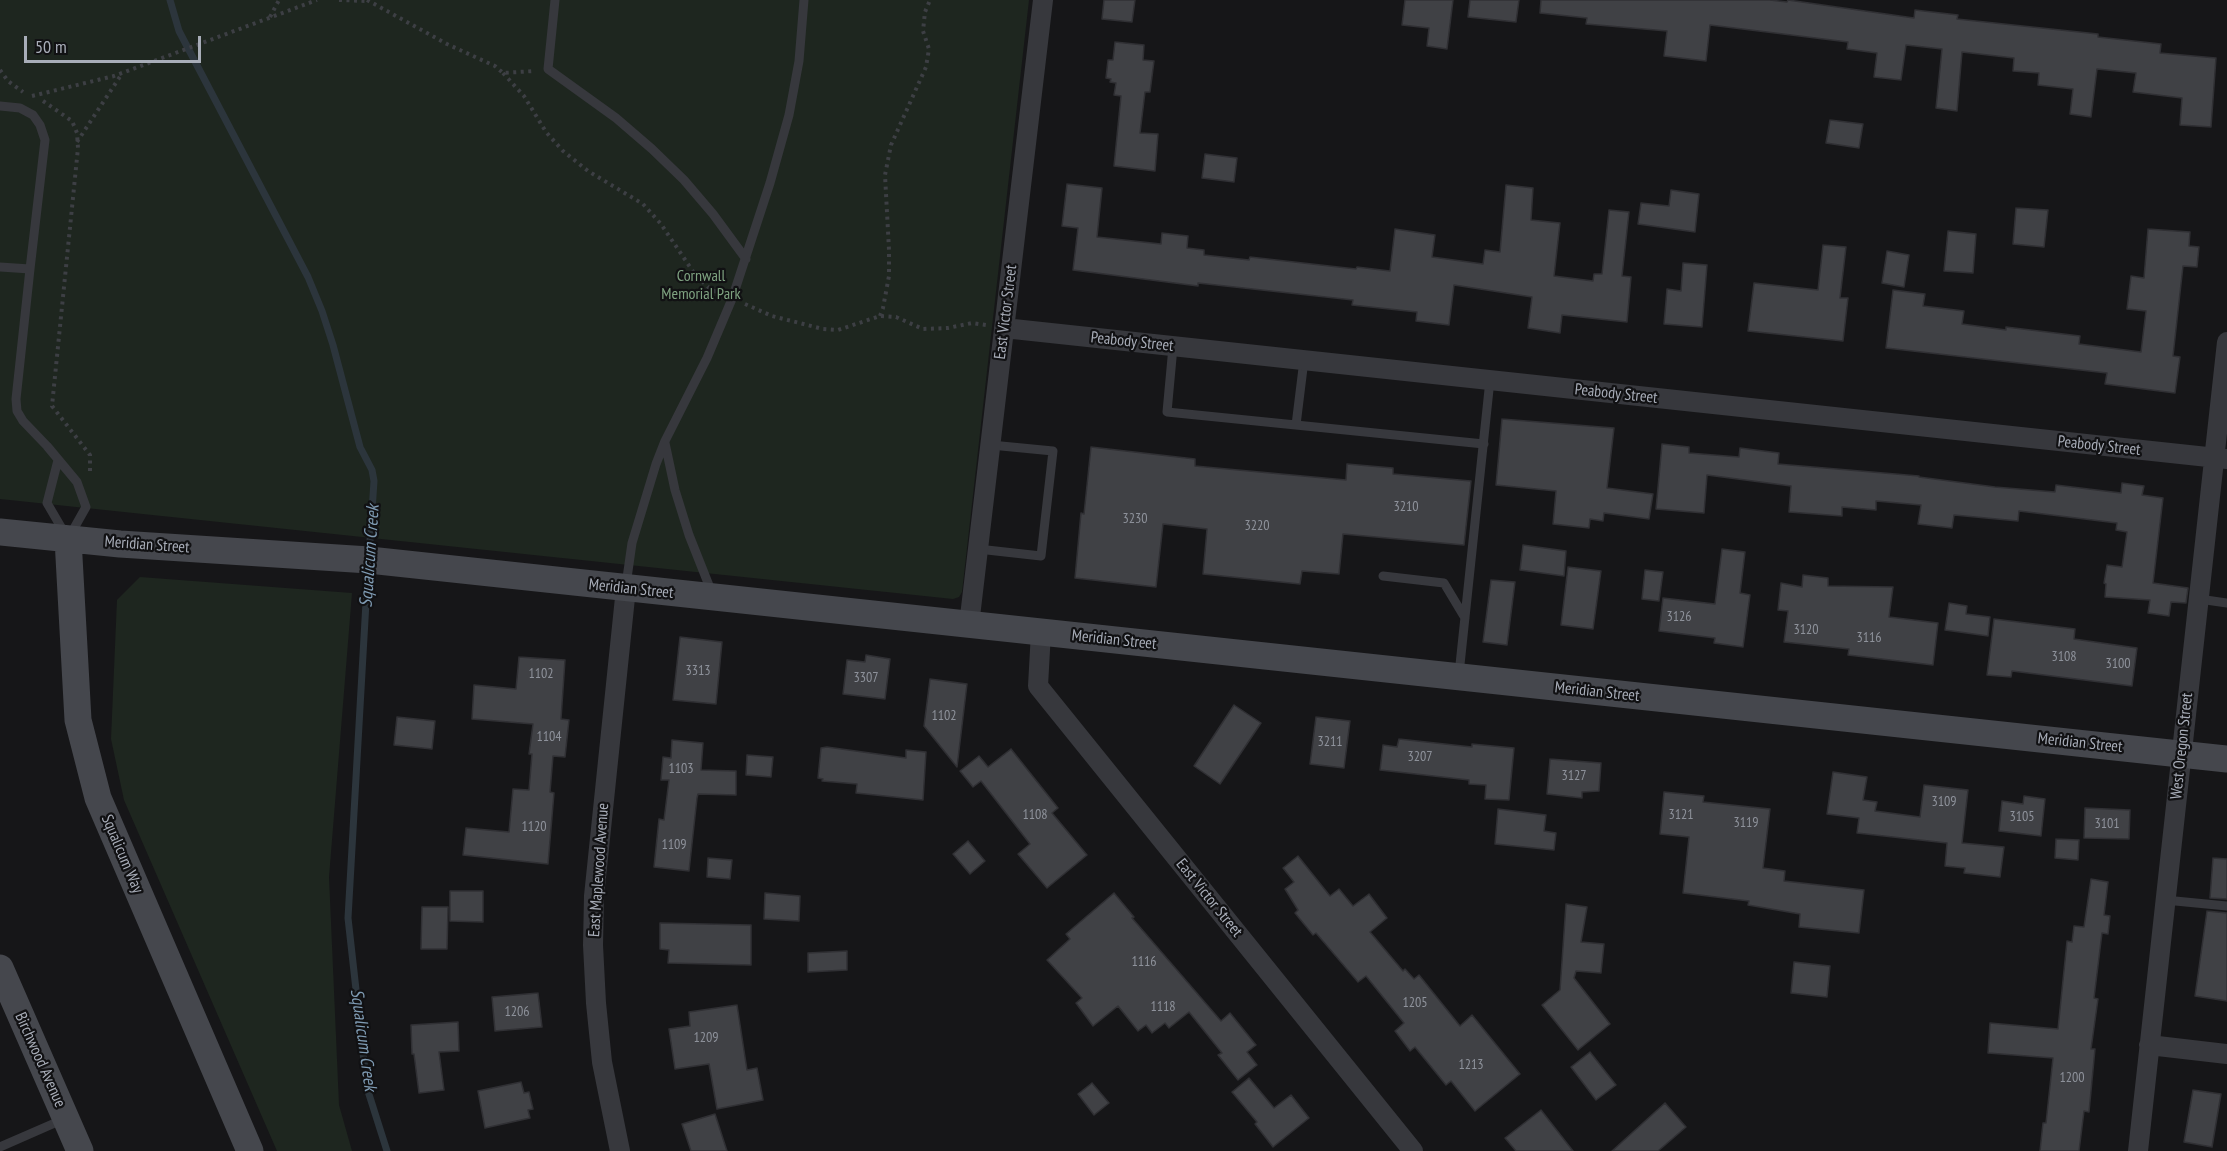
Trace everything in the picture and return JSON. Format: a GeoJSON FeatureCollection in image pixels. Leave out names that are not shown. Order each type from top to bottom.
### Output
{"type":"FeatureCollection","features":[{"type":"Feature","properties":{"kind":"main road","name":"Meridian Street"},"geometry":{"type":"LineString","coordinates":[[0,532],[369,561],[2227,759]]}},
{"type":"Feature","properties":{"kind":"main road","name":"Squalicum Way"},"geometry":{"type":"LineString","coordinates":[[68,538],[78,720],[98,798],[250,1151]]}},
{"type":"Feature","properties":{"kind":"main road","name":"Birchwood Avenue"},"geometry":{"type":"LineString","coordinates":[[0,968],[80,1151]]}},
{"type":"Feature","properties":{"kind":"street","name":"East Victor Street"},"geometry":{"type":"LineString","coordinates":[[969,625],[1043,0]]}},
{"type":"Feature","properties":{"kind":"street","name":"Peabody Street"},"geometry":{"type":"LineString","coordinates":[[1004,328],[2221,459]]}},
{"type":"Feature","properties":{"kind":"street","name":"West Oregon Street"},"geometry":{"type":"LineString","coordinates":[[2138,1151],[2199,599],[2221,459],[2227,342]]}},
{"type":"Feature","properties":{"kind":"street","name":"East Maplewood Avenue"},"geometry":{"type":"LineString","coordinates":[[620,1151],[602,1062],[593,945],[594,896],[626,588]]}},
{"type":"Feature","properties":{"kind":"street","name":"East Victor Street"},"geometry":{"type":"LineString","coordinates":[[1041,633],[1038,686],[1413,1151]]}},
{"type":"Feature","properties":{"kind":"street"},"geometry":{"type":"LineString","coordinates":[[2149,1045],[2227,1054]]}},
{"type":"Feature","properties":{"kind":"lane"},"geometry":{"type":"LineString","coordinates":[[555,0],[548,69],[616,118],[652,149],[684,180],[713,214],[746,259]]}},
{"type":"Feature","properties":{"kind":"lane"},"geometry":{"type":"LineString","coordinates":[[626,588],[630,553],[638,521],[665,441],[707,358],[746,259],[789,115],[799,61],[804,0]]}},
{"type":"Feature","properties":{"kind":"lane"},"geometry":{"type":"LineString","coordinates":[[0,106],[20,108],[33,115],[40,125],[45,140],[16,399],[17,411],[24,421],[58,460],[77,482],[86,507],[68,538],[47,503],[58,460]]}},
{"type":"Feature","properties":{"kind":"lane"},"geometry":{"type":"LineString","coordinates":[[0,267],[30,269]]}},
{"type":"Feature","properties":{"kind":"lane"},"geometry":{"type":"LineString","coordinates":[[1173,346],[1167,412],[1484,444]]}},
{"type":"Feature","properties":{"kind":"lane"},"geometry":{"type":"LineString","coordinates":[[1296,425],[1304,360]]}},
{"type":"Feature","properties":{"kind":"lane"},"geometry":{"type":"LineString","coordinates":[[1459,677],[1490,380]]}},
{"type":"Feature","properties":{"kind":"lane"},"geometry":{"type":"LineString","coordinates":[[665,441],[675,490],[689,535],[714,598]]}},
{"type":"Feature","properties":{"kind":"lane"},"geometry":{"type":"LineString","coordinates":[[978,549],[1041,556],[1053,452],[991,445]]}},
{"type":"Feature","properties":{"kind":"lane"},"geometry":{"type":"LineString","coordinates":[[1383,576],[1444,583],[1465,618]]}},
{"type":"Feature","properties":{"kind":"lane"},"geometry":{"type":"LineString","coordinates":[[2199,599],[2227,603]]}},
{"type":"Feature","properties":{"kind":"lane"},"geometry":{"type":"LineString","coordinates":[[2165,900],[2227,906]]}},
{"type":"Feature","properties":{"kind":"lane"},"geometry":{"type":"LineString","coordinates":[[0,1147],[66,1118]]}},
{"type":"Feature","properties":{"kind":"path"},"geometry":{"type":"LineString","coordinates":[[269,17],[279,0]]}},
{"type":"Feature","properties":{"kind":"path"},"geometry":{"type":"LineString","coordinates":[[32,96],[122,73],[316,0]]}},
{"type":"Feature","properties":{"kind":"path"},"geometry":{"type":"LineString","coordinates":[[339,0],[368,0],[447,44],[495,66],[503,73],[548,69]]}},
{"type":"Feature","properties":{"kind":"path"},"geometry":{"type":"LineString","coordinates":[[880,316],[889,276],[885,175],[891,145],[926,66],[929,50],[923,31],[925,12],[930,0]]}},
{"type":"Feature","properties":{"kind":"path"},"geometry":{"type":"LineString","coordinates":[[90,483],[90,455],[52,406],[77,142],[122,73]]}},
{"type":"Feature","properties":{"kind":"green space","name":"Cornwall Memorial Park"},"geometry":{"type":"Polygon","coordinates":[[[0,0],[1029,0],[962,592],[959,597],[953,599],[0,499],[0,0]]]}},
{"type":"Feature","properties":{"kind":"green space"},"geometry":{"type":"Polygon","coordinates":[[[140,577],[352,593],[329,877],[339,1105],[352,1151],[277,1151],[124,800],[111,739],[117,600],[140,577]]]}},
{"type":"Feature","properties":{"kind":"building"},"geometry":{"type":"Polygon","coordinates":[[[1104,0],[1135,0],[1132,22],[1102,19],[1104,0]]]}},
{"type":"Feature","properties":{"kind":"building"},"geometry":{"type":"Polygon","coordinates":[[[1405,0],[1453,0],[1447,49],[1427,46],[1429,28],[1402,25],[1405,0]]]}},
{"type":"Feature","properties":{"kind":"building"},"geometry":{"type":"Polygon","coordinates":[[[1470,0],[1519,0],[1516,22],[1468,17],[1470,0]]]}},
{"type":"Feature","properties":{"kind":"building"},"geometry":{"type":"Polygon","coordinates":[[[1541,0],[1770,0],[1787,2],[1788,0],[1914,18],[1915,10],[1958,15],[1957,19],[2098,34],[2098,37],[2161,44],[2160,53],[2216,58],[2211,127],[2180,125],[2182,98],[2133,92],[2136,73],[2097,69],[2091,117],[2070,114],[2073,89],[2038,85],[2039,73],[2013,71],[2014,58],[1962,52],[1957,111],[1936,108],[1942,49],[1906,45],[1901,80],[1874,77],[1877,53],[1847,49],[1848,42],[1710,25],[1706,61],[1664,56],[1667,31],[1586,24],[1587,18],[1540,13],[1541,0]]]}},
{"type":"Feature","properties":{"kind":"building"},"geometry":{"type":"Polygon","coordinates":[[[1115,42],[1144,45],[1143,60],[1154,61],[1150,92],[1145,92],[1140,133],[1158,134],[1155,171],[1114,166],[1121,96],[1114,95],[1116,83],[1106,78],[1108,60],[1113,60],[1115,42]]]}},
{"type":"Feature","properties":{"kind":"building"},"geometry":{"type":"Polygon","coordinates":[[[1830,120],[1863,124],[1859,148],[1826,143],[1830,120]]]}},
{"type":"Feature","properties":{"kind":"building"},"geometry":{"type":"Polygon","coordinates":[[[1205,154],[1237,158],[1234,182],[1202,178],[1205,154]]]}},
{"type":"Feature","properties":{"kind":"building"},"geometry":{"type":"Polygon","coordinates":[[[1067,184],[1102,188],[1097,237],[1161,244],[1162,233],[1188,236],[1187,248],[1204,250],[1204,255],[1249,260],[1250,257],[1390,271],[1395,229],[1435,235],[1432,257],[1483,264],[1485,250],[1500,252],[1506,185],[1533,188],[1531,220],[1560,223],[1554,276],[1593,281],[1594,274],[1602,274],[1609,210],[1629,212],[1622,276],[1631,277],[1627,322],[1562,315],[1560,333],[1528,328],[1532,297],[1454,285],[1449,325],[1416,321],[1417,312],[1352,305],[1353,300],[1198,283],[1198,286],[1073,270],[1078,228],[1062,226],[1067,184]]]}},
{"type":"Feature","properties":{"kind":"building"},"geometry":{"type":"Polygon","coordinates":[[[1671,190],[1699,194],[1695,232],[1638,224],[1641,203],[1669,206],[1671,190]]]}},
{"type":"Feature","properties":{"kind":"building"},"geometry":{"type":"Polygon","coordinates":[[[2016,208],[2048,210],[2044,247],[2013,244],[2016,208]]]}},
{"type":"Feature","properties":{"kind":"building"},"geometry":{"type":"Polygon","coordinates":[[[2148,229],[2190,232],[2189,246],[2199,247],[2197,267],[2183,266],[2173,356],[2180,357],[2175,393],[2105,384],[2107,373],[1886,348],[1893,290],[1925,294],[1923,306],[1964,311],[1962,324],[2080,336],[2079,344],[2141,352],[2146,311],[2127,309],[2131,276],[2144,278],[2148,229]]]}},
{"type":"Feature","properties":{"kind":"building"},"geometry":{"type":"Polygon","coordinates":[[[1948,231],[1976,234],[1973,273],[1944,271],[1948,231]]]}},
{"type":"Feature","properties":{"kind":"building"},"geometry":{"type":"Polygon","coordinates":[[[1823,245],[1846,247],[1840,298],[1848,298],[1843,341],[1748,331],[1754,283],[1818,290],[1823,245]]]}},
{"type":"Feature","properties":{"kind":"building"},"geometry":{"type":"Polygon","coordinates":[[[1887,251],[1909,255],[1904,287],[1882,283],[1887,251]]]}},
{"type":"Feature","properties":{"kind":"building"},"geometry":{"type":"Polygon","coordinates":[[[1683,263],[1707,265],[1702,327],[1664,324],[1667,289],[1681,291],[1683,263]]]}},
{"type":"Feature","properties":{"kind":"building"},"geometry":{"type":"Polygon","coordinates":[[[1502,419],[1614,428],[1607,488],[1653,494],[1649,519],[1604,513],[1603,521],[1590,519],[1589,528],[1553,524],[1556,491],[1496,485],[1502,419]]]}},
{"type":"Feature","properties":{"kind":"building"},"geometry":{"type":"Polygon","coordinates":[[[1662,444],[1689,447],[1689,453],[1739,457],[1740,448],[1779,453],[1778,464],[1919,476],[1995,487],[2055,492],[2056,485],[2121,493],[2122,483],[2144,486],[2142,495],[2163,498],[2153,583],[2188,588],[2186,603],[2171,602],[2169,616],[2148,613],[2150,600],[2105,597],[2106,584],[2104,583],[2107,565],[2122,567],[2127,532],[2116,530],[2117,523],[2019,511],[2018,521],[1954,515],[1952,528],[1918,524],[1921,505],[1876,501],[1876,510],[1842,507],[1842,516],[1789,512],[1791,486],[1707,475],[1704,513],[1656,509],[1662,444]]]}},
{"type":"Feature","properties":{"kind":"building"},"geometry":{"type":"Polygon","coordinates":[[[1091,447],[1195,459],[1195,466],[1346,480],[1347,464],[1393,468],[1393,474],[1471,481],[1464,545],[1343,534],[1339,574],[1302,571],[1300,584],[1203,574],[1207,529],[1163,524],[1156,587],[1075,578],[1081,513],[1084,514],[1091,447]]]}},
{"type":"Feature","properties":{"kind":"building"},"geometry":{"type":"Polygon","coordinates":[[[1523,545],[1566,551],[1564,576],[1520,570],[1523,545]]]}},
{"type":"Feature","properties":{"kind":"building"},"geometry":{"type":"Polygon","coordinates":[[[1722,549],[1745,552],[1740,593],[1750,595],[1743,647],[1714,643],[1715,638],[1659,631],[1663,598],[1715,604],[1722,549]]]}},
{"type":"Feature","properties":{"kind":"building"},"geometry":{"type":"Polygon","coordinates":[[[1568,567],[1601,571],[1593,629],[1561,625],[1568,567]]]}},
{"type":"Feature","properties":{"kind":"building"},"geometry":{"type":"Polygon","coordinates":[[[1645,570],[1663,572],[1659,601],[1642,599],[1645,570]]]}},
{"type":"Feature","properties":{"kind":"building"},"geometry":{"type":"Polygon","coordinates":[[[1803,575],[1828,578],[1828,586],[1893,587],[1889,617],[1938,623],[1933,665],[1848,655],[1849,649],[1784,642],[1788,611],[1778,610],[1781,583],[1802,587],[1803,575]]]}},
{"type":"Feature","properties":{"kind":"building"},"geometry":{"type":"Polygon","coordinates":[[[1491,580],[1515,582],[1507,645],[1483,642],[1491,580]]]}},
{"type":"Feature","properties":{"kind":"building"},"geometry":{"type":"Polygon","coordinates":[[[1949,603],[1967,606],[1966,614],[1990,617],[1988,636],[1945,630],[1949,603]]]}},
{"type":"Feature","properties":{"kind":"building"},"geometry":{"type":"Polygon","coordinates":[[[1994,619],[2075,629],[2074,639],[2137,648],[2132,686],[2012,671],[2011,677],[1987,675],[1994,619]]]}},
{"type":"Feature","properties":{"kind":"building"},"geometry":{"type":"Polygon","coordinates":[[[680,637],[722,642],[716,704],[673,700],[680,637]]]}},
{"type":"Feature","properties":{"kind":"building"},"geometry":{"type":"Polygon","coordinates":[[[866,655],[890,659],[885,699],[843,694],[847,660],[865,662],[866,655]]]}},
{"type":"Feature","properties":{"kind":"building"},"geometry":{"type":"Polygon","coordinates":[[[519,657],[565,660],[561,719],[569,720],[565,757],[553,756],[550,792],[554,793],[548,864],[463,855],[466,828],[509,832],[513,789],[529,790],[532,754],[529,754],[533,724],[472,719],[474,685],[516,689],[519,657]]]}},
{"type":"Feature","properties":{"kind":"building"},"geometry":{"type":"Polygon","coordinates":[[[930,679],[967,684],[957,767],[924,726],[930,679]]]}},
{"type":"Feature","properties":{"kind":"building"},"geometry":{"type":"Polygon","coordinates":[[[1234,705],[1261,723],[1220,784],[1194,766],[1234,705]]]}},
{"type":"Feature","properties":{"kind":"building"},"geometry":{"type":"Polygon","coordinates":[[[397,717],[435,721],[432,749],[394,745],[397,717]]]}},
{"type":"Feature","properties":{"kind":"building"},"geometry":{"type":"Polygon","coordinates":[[[1316,717],[1350,721],[1344,768],[1310,764],[1316,717]]]}},
{"type":"Feature","properties":{"kind":"building"},"geometry":{"type":"Polygon","coordinates":[[[1399,739],[1472,747],[1472,744],[1514,748],[1509,800],[1485,799],[1486,785],[1469,784],[1469,780],[1380,770],[1383,745],[1397,747],[1399,739]]]}},
{"type":"Feature","properties":{"kind":"building"},"geometry":{"type":"Polygon","coordinates":[[[672,740],[703,743],[701,770],[736,771],[736,795],[698,794],[689,871],[654,867],[659,819],[664,820],[669,780],[661,780],[663,757],[671,758],[672,740]]]}},
{"type":"Feature","properties":{"kind":"building"},"geometry":{"type":"Polygon","coordinates":[[[821,748],[906,758],[906,750],[926,752],[923,800],[856,793],[857,784],[822,781],[823,779],[818,778],[821,748]]]}},
{"type":"Feature","properties":{"kind":"building"},"geometry":{"type":"Polygon","coordinates":[[[1011,749],[1058,808],[1052,813],[1087,855],[1047,888],[1018,854],[1030,844],[981,781],[973,787],[960,771],[979,756],[988,767],[1011,749]]]}},
{"type":"Feature","properties":{"kind":"building"},"geometry":{"type":"Polygon","coordinates":[[[747,755],[773,757],[771,777],[746,775],[747,755]]]}},
{"type":"Feature","properties":{"kind":"building"},"geometry":{"type":"Polygon","coordinates":[[[1550,759],[1601,763],[1599,791],[1582,792],[1582,798],[1547,794],[1550,759]]]}},
{"type":"Feature","properties":{"kind":"building"},"geometry":{"type":"Polygon","coordinates":[[[1833,772],[1867,777],[1863,800],[1877,802],[1875,811],[1920,817],[1924,785],[1968,790],[1962,843],[2004,847],[2000,877],[1964,873],[1965,868],[1945,866],[1947,843],[1857,833],[1859,818],[1827,814],[1833,772]]]}},
{"type":"Feature","properties":{"kind":"building"},"geometry":{"type":"Polygon","coordinates":[[[1664,792],[1704,796],[1703,802],[1770,809],[1763,868],[1785,871],[1784,881],[1864,890],[1859,933],[1799,927],[1800,914],[1748,905],[1749,901],[1683,893],[1689,837],[1660,834],[1664,792]]]}},
{"type":"Feature","properties":{"kind":"building"},"geometry":{"type":"Polygon","coordinates":[[[2024,796],[2045,799],[2041,836],[1999,831],[2002,801],[2023,804],[2024,796]]]}},
{"type":"Feature","properties":{"kind":"building"},"geometry":{"type":"Polygon","coordinates":[[[2085,808],[2130,810],[2129,839],[2084,838],[2085,808]]]}},
{"type":"Feature","properties":{"kind":"building"},"geometry":{"type":"Polygon","coordinates":[[[1498,809],[1546,815],[1544,831],[1556,833],[1554,850],[1495,844],[1498,809]]]}},
{"type":"Feature","properties":{"kind":"building"},"geometry":{"type":"Polygon","coordinates":[[[2056,839],[2079,840],[2078,860],[2055,858],[2056,839]]]}},
{"type":"Feature","properties":{"kind":"building"},"geometry":{"type":"Polygon","coordinates":[[[968,841],[985,861],[970,874],[953,854],[968,841]]]}},
{"type":"Feature","properties":{"kind":"building"},"geometry":{"type":"Polygon","coordinates":[[[1298,856],[1330,896],[1339,889],[1353,906],[1369,894],[1387,918],[1370,932],[1403,971],[1405,969],[1414,979],[1419,975],[1460,1026],[1472,1015],[1520,1074],[1475,1111],[1451,1081],[1446,1085],[1415,1047],[1410,1051],[1395,1031],[1404,1023],[1366,976],[1358,982],[1316,933],[1313,935],[1295,913],[1298,910],[1285,889],[1294,882],[1283,868],[1298,856]]]}},
{"type":"Feature","properties":{"kind":"building"},"geometry":{"type":"Polygon","coordinates":[[[708,858],[732,860],[730,879],[707,877],[708,858]]]}},
{"type":"Feature","properties":{"kind":"building"},"geometry":{"type":"Polygon","coordinates":[[[2213,858],[2227,859],[2227,899],[2210,898],[2213,858]]]}},
{"type":"Feature","properties":{"kind":"building"},"geometry":{"type":"Polygon","coordinates":[[[2091,879],[2108,882],[2104,915],[2110,916],[2108,934],[2102,933],[2094,998],[2098,999],[2091,1049],[2095,1049],[2089,1112],[2084,1111],[2079,1151],[2040,1151],[2043,1123],[2046,1123],[2053,1058],[1988,1053],[1990,1023],[2058,1029],[2067,941],[2072,942],[2074,926],[2084,927],[2091,879]]]}},
{"type":"Feature","properties":{"kind":"building"},"geometry":{"type":"Polygon","coordinates":[[[450,891],[483,891],[483,922],[450,921],[450,891]]]}},
{"type":"Feature","properties":{"kind":"building"},"geometry":{"type":"Polygon","coordinates":[[[765,893],[800,896],[799,921],[764,919],[765,893]]]}},
{"type":"Feature","properties":{"kind":"building"},"geometry":{"type":"Polygon","coordinates":[[[1114,893],[1134,917],[1132,918],[1221,1021],[1230,1013],[1256,1045],[1247,1052],[1257,1065],[1238,1080],[1218,1055],[1222,1053],[1189,1012],[1169,1028],[1165,1023],[1152,1033],[1146,1025],[1138,1031],[1118,1006],[1093,1026],[1076,1003],[1082,998],[1047,960],[1070,939],[1066,934],[1114,893]]]}},
{"type":"Feature","properties":{"kind":"building"},"geometry":{"type":"Polygon","coordinates":[[[1566,904],[1587,907],[1581,942],[1604,944],[1601,973],[1576,971],[1574,978],[1610,1024],[1578,1050],[1542,1005],[1560,990],[1566,904]]]}},
{"type":"Feature","properties":{"kind":"building"},"geometry":{"type":"Polygon","coordinates":[[[422,907],[448,907],[447,949],[421,949],[422,907]]]}},
{"type":"Feature","properties":{"kind":"building"},"geometry":{"type":"Polygon","coordinates":[[[2207,911],[2227,913],[2227,1001],[2195,996],[2207,911]]]}},
{"type":"Feature","properties":{"kind":"building"},"geometry":{"type":"Polygon","coordinates":[[[660,923],[751,925],[751,965],[668,963],[669,950],[660,949],[660,923]]]}},
{"type":"Feature","properties":{"kind":"building"},"geometry":{"type":"Polygon","coordinates":[[[847,951],[847,970],[808,972],[808,953],[847,951]]]}},
{"type":"Feature","properties":{"kind":"building"},"geometry":{"type":"Polygon","coordinates":[[[1794,962],[1830,966],[1827,997],[1791,993],[1794,962]]]}},
{"type":"Feature","properties":{"kind":"building"},"geometry":{"type":"Polygon","coordinates":[[[538,993],[542,1027],[495,1031],[492,997],[538,993]]]}},
{"type":"Feature","properties":{"kind":"building"},"geometry":{"type":"Polygon","coordinates":[[[737,1005],[747,1070],[757,1068],[763,1100],[717,1109],[709,1064],[675,1069],[669,1029],[690,1026],[689,1012],[737,1005]]]}},
{"type":"Feature","properties":{"kind":"building"},"geometry":{"type":"Polygon","coordinates":[[[458,1022],[459,1051],[439,1052],[444,1090],[419,1093],[414,1054],[412,1054],[411,1025],[458,1022]]]}},
{"type":"Feature","properties":{"kind":"building"},"geometry":{"type":"Polygon","coordinates":[[[1590,1052],[1616,1085],[1596,1100],[1571,1067],[1590,1052]]]}},
{"type":"Feature","properties":{"kind":"building"},"geometry":{"type":"Polygon","coordinates":[[[1249,1078],[1274,1108],[1291,1095],[1309,1118],[1273,1147],[1255,1124],[1257,1122],[1232,1092],[1249,1078]]]}},
{"type":"Feature","properties":{"kind":"building"},"geometry":{"type":"Polygon","coordinates":[[[521,1082],[524,1093],[529,1092],[533,1109],[528,1110],[530,1118],[485,1128],[478,1091],[521,1082]]]}},
{"type":"Feature","properties":{"kind":"building"},"geometry":{"type":"Polygon","coordinates":[[[1092,1083],[1109,1103],[1094,1115],[1078,1094],[1092,1083]]]}},
{"type":"Feature","properties":{"kind":"building"},"geometry":{"type":"Polygon","coordinates":[[[2193,1090],[2221,1094],[2212,1147],[2184,1142],[2193,1090]]]}},
{"type":"Feature","properties":{"kind":"building"},"geometry":{"type":"Polygon","coordinates":[[[1665,1103],[1686,1127],[1658,1151],[1612,1151],[1665,1103]]]}},
{"type":"Feature","properties":{"kind":"building"},"geometry":{"type":"Polygon","coordinates":[[[1541,1110],[1573,1151],[1516,1151],[1505,1138],[1541,1110]]]}},
{"type":"Feature","properties":{"kind":"building"},"geometry":{"type":"Polygon","coordinates":[[[715,1114],[727,1151],[691,1151],[682,1124],[715,1114]]]}},
{"type":"Feature","properties":{"kind":"waterway","name":"Squalicum Creek"},"geometry":{"type":"LineString","coordinates":[[170,0],[179,31],[308,277],[322,311],[360,447],[372,470],[374,481],[369,556]]}},
{"type":"Feature","properties":{"kind":"waterway","name":"Squalicum Creek"},"geometry":{"type":"LineString","coordinates":[[368,567],[348,918],[367,1088],[387,1151]]}}]}
